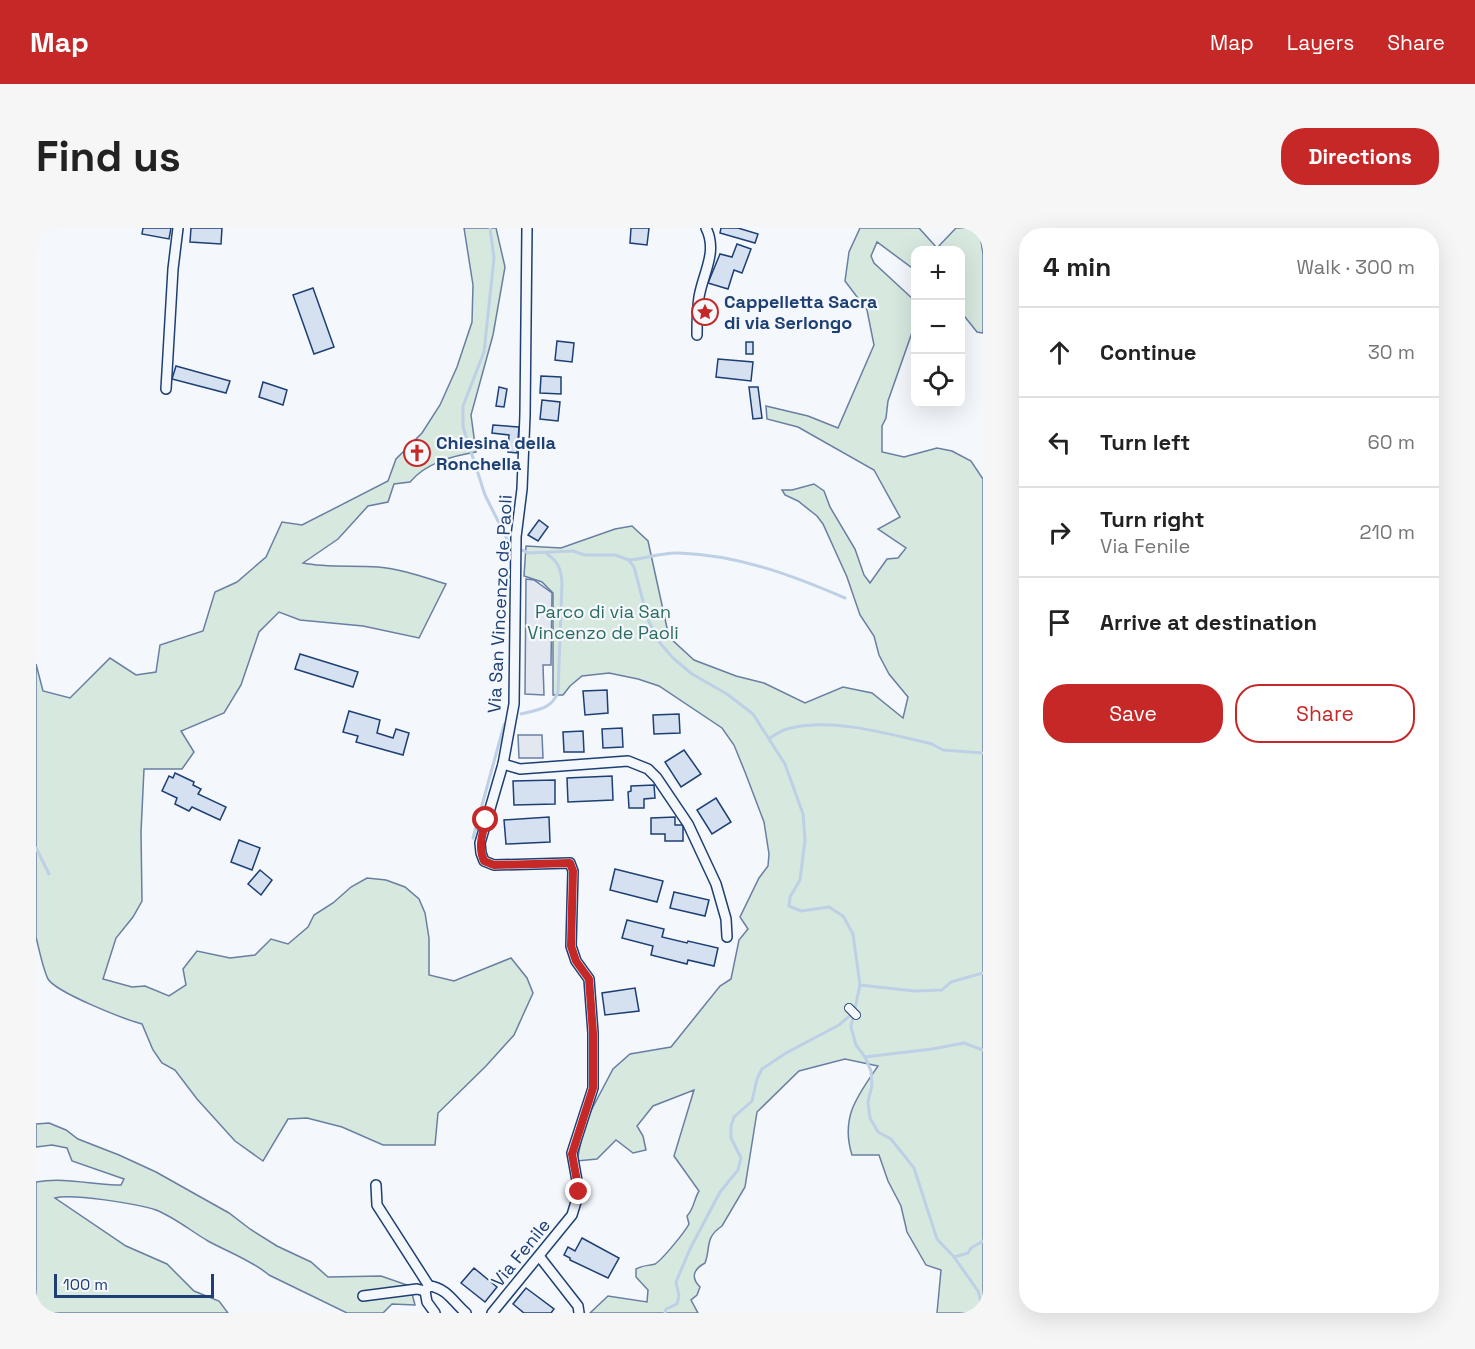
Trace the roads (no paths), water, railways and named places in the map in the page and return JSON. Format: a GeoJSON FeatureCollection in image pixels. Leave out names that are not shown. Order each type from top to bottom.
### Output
{"type":"FeatureCollection","features":[{"type":"Feature","properties":{"kind":"street"},"geometry":{"type":"LineString","coordinates":[[166,389],[173,269],[178,228]]}},
{"type":"Feature","properties":{"kind":"street","name":"Via San Vincenzo de Paoli"},"geometry":{"type":"LineString","coordinates":[[527,228],[525,415],[522,489],[516,540],[514,704],[502,764],[480,843],[484,861],[494,865],[570,863]]}},
{"type":"Feature","properties":{"kind":"street"},"geometry":{"type":"LineString","coordinates":[[697,335],[699,298],[710,259],[711,246],[706,228]]}},
{"type":"Feature","properties":{"kind":"street"},"geometry":{"type":"LineString","coordinates":[[502,764],[520,769],[628,761],[648,769],[657,778],[692,834],[716,884],[726,919],[727,937]]}},
{"type":"Feature","properties":{"kind":"street","name":"Via Fenile"},"geometry":{"type":"LineString","coordinates":[[492,1313],[572,1215],[579,1192],[572,1154],[593,1088],[593,1033],[589,979],[576,961],[571,946],[574,883],[570,863]]}},
{"type":"Feature","properties":{"kind":"street"},"geometry":{"type":"LineString","coordinates":[[849,1008],[856,1015]]}},
{"type":"Feature","properties":{"kind":"street"},"geometry":{"type":"LineString","coordinates":[[376,1185],[377,1205],[427,1288],[427,1302],[435,1313]]}},
{"type":"Feature","properties":{"kind":"street"},"geometry":{"type":"LineString","coordinates":[[539,1256],[578,1306],[579,1313]]}},
{"type":"Feature","properties":{"kind":"street"},"geometry":{"type":"LineString","coordinates":[[363,1296],[439,1287],[450,1295],[457,1306],[466,1313]]}},
{"type":"Feature","properties":{"kind":"waterway"},"geometry":{"type":"LineString","coordinates":[[490,228],[494,258],[484,352],[463,406],[463,427],[485,495],[510,545],[529,553],[573,551],[585,555],[615,555],[629,560],[634,567],[648,620],[659,642],[692,674],[727,694],[753,714],[785,764],[803,814],[805,840],[800,880],[790,897],[789,906],[801,911],[829,907],[843,916],[853,934],[860,985],[851,1027],[856,1045],[871,1071],[872,1085],[868,1102],[870,1118],[878,1132],[891,1139],[914,1168],[937,1239],[954,1257],[978,1291],[983,1308]]}},
{"type":"Feature","properties":{"kind":"waterway"},"geometry":{"type":"LineString","coordinates":[[629,560],[672,553],[722,558],[785,574],[845,598]]}},
{"type":"Feature","properties":{"kind":"waterway"},"geometry":{"type":"LineString","coordinates":[[521,714],[548,705],[558,692],[562,583],[559,567],[547,554]]}},
{"type":"Feature","properties":{"kind":"waterway"},"geometry":{"type":"LineString","coordinates":[[473,838],[504,725],[509,718]]}},
{"type":"Feature","properties":{"kind":"waterway"},"geometry":{"type":"LineString","coordinates":[[770,738],[782,731],[808,725],[844,726],[932,744],[943,750],[983,753]]}},
{"type":"Feature","properties":{"kind":"waterway"},"geometry":{"type":"LineString","coordinates":[[36,848],[49,874]]}},
{"type":"Feature","properties":{"kind":"waterway"},"geometry":{"type":"LineString","coordinates":[[860,985],[914,991],[942,990],[951,982],[983,973]]}},
{"type":"Feature","properties":{"kind":"waterway"},"geometry":{"type":"LineString","coordinates":[[665,1313],[666,1309],[677,1304],[679,1296],[676,1282],[690,1249],[720,1192],[738,1170],[741,1158],[731,1138],[731,1126],[734,1117],[752,1101],[762,1069],[786,1053],[839,1025],[852,1014]]}},
{"type":"Feature","properties":{"kind":"waterway"},"geometry":{"type":"LineString","coordinates":[[865,1057],[964,1043],[983,1050]]}},
{"type":"Feature","properties":{"kind":"waterway"},"geometry":{"type":"LineString","coordinates":[[954,1257],[968,1253],[971,1248],[983,1241]]}},
{"type":"Feature","properties":{"kind":"place","name":"Cappelletta Sacra di via Serlongo"},"geometry":{"type":"Point","coordinates":[705,312]}},
{"type":"Feature","properties":{"kind":"place","name":"Chiesina della Ronchella"},"geometry":{"type":"Point","coordinates":[417,453]}},
{"type":"Feature","properties":{"kind":"park label","name":"Parco di via San Vincenzo de Paoli"},"geometry":{"type":"Point","coordinates":[603,622]}}]}
